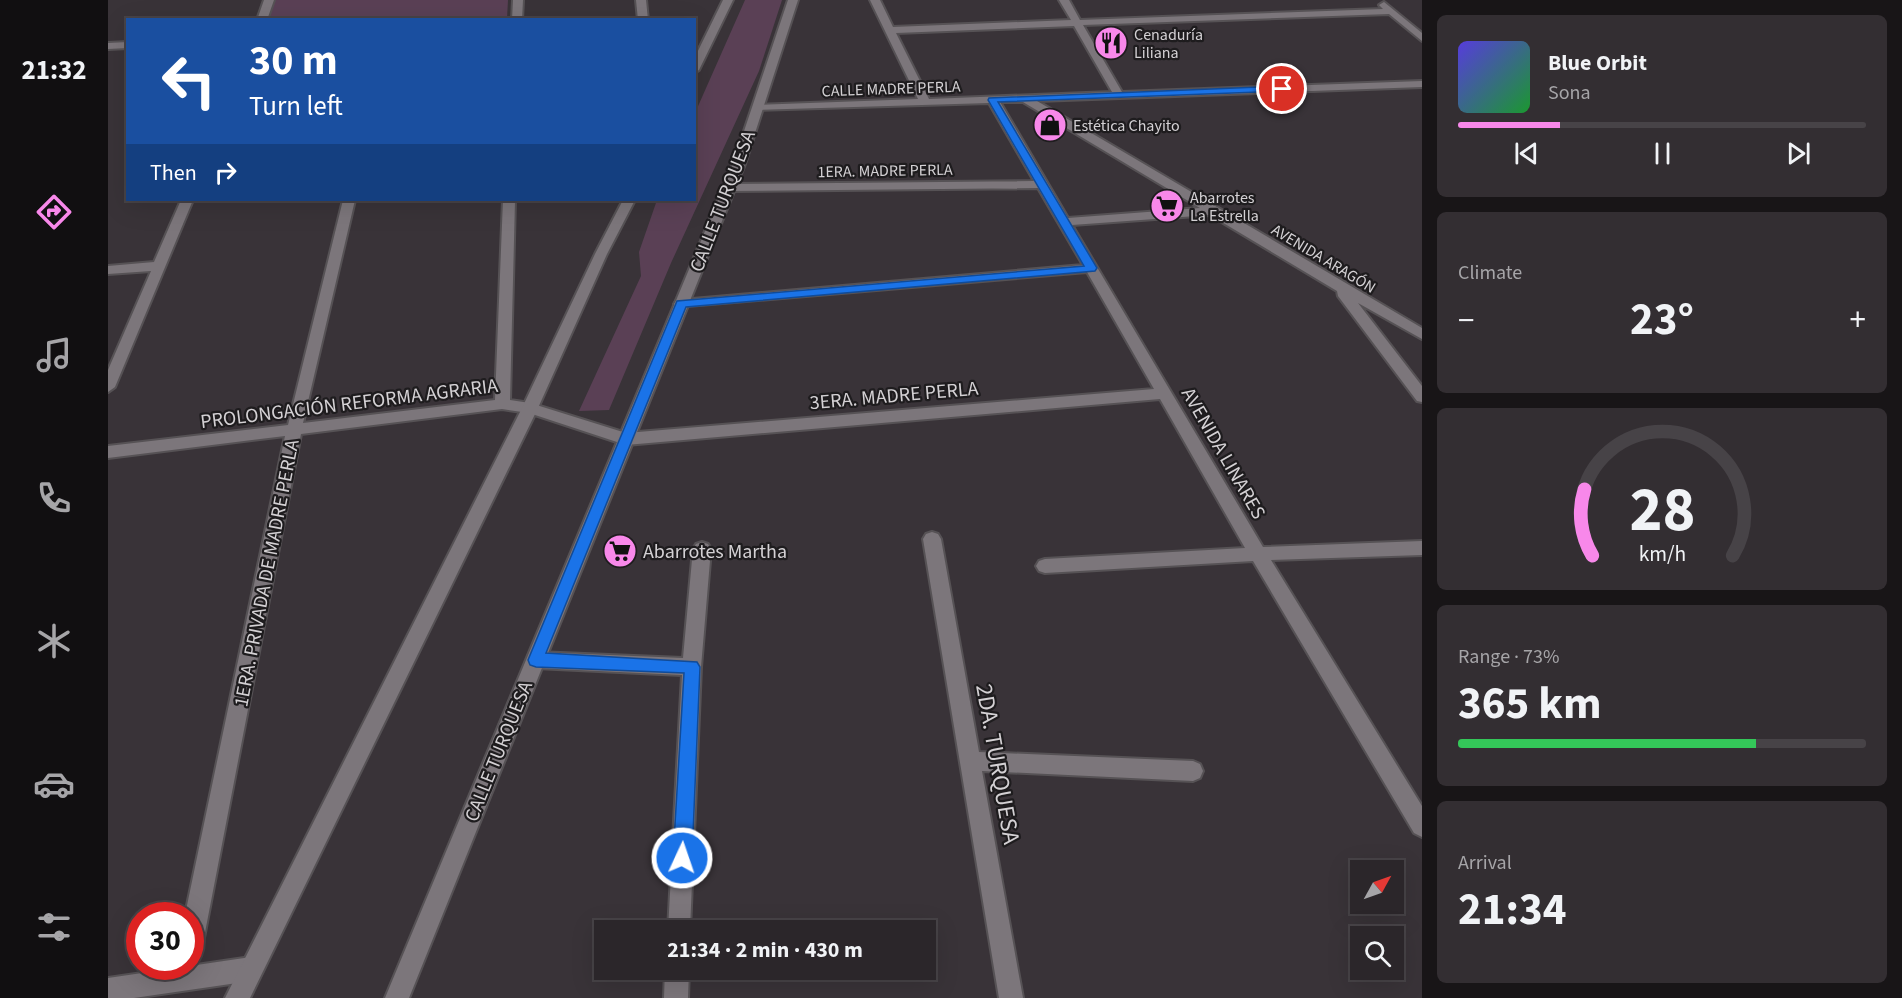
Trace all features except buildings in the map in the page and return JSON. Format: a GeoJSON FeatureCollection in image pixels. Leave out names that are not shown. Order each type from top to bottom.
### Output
{"type":"FeatureCollection","features":[{"type":"Feature","properties":{"kind":"street"},"geometry":{"type":"LineString","coordinates":[[263,18],[269,0]]}},
{"type":"Feature","properties":{"kind":"street"},"geometry":{"type":"LineString","coordinates":[[517,18],[518,0]]}},
{"type":"Feature","properties":{"kind":"street"},"geometry":{"type":"LineString","coordinates":[[641,0],[643,18]]}},
{"type":"Feature","properties":{"kind":"street"},"geometry":{"type":"LineString","coordinates":[[696,66],[728,0]]}},
{"type":"Feature","properties":{"kind":"street","name":"CALLE TURQUESA"},"geometry":{"type":"LineString","coordinates":[[397,998],[729,188],[793,0]]}},
{"type":"Feature","properties":{"kind":"street"},"geometry":{"type":"LineString","coordinates":[[875,0],[925,102]]}},
{"type":"Feature","properties":{"kind":"street"},"geometry":{"type":"LineString","coordinates":[[1064,0],[1119,95]]}},
{"type":"Feature","properties":{"kind":"street"},"geometry":{"type":"LineString","coordinates":[[1379,0],[1422,38]]}},
{"type":"Feature","properties":{"kind":"street"},"geometry":{"type":"LineString","coordinates":[[890,30],[1391,10]]}},
{"type":"Feature","properties":{"kind":"street"},"geometry":{"type":"LineString","coordinates":[[108,60],[118,46]]}},
{"type":"Feature","properties":{"kind":"street","name":"CALLE MADRE PERLA"},"geometry":{"type":"LineString","coordinates":[[757,108],[1422,84]]}},
{"type":"Feature","properties":{"kind":"street","name":"AVENIDA ARAGÓN"},"geometry":{"type":"LineString","coordinates":[[1024,99],[1422,334]]}},
{"type":"Feature","properties":{"kind":"street","name":"AVENIDA LINARES"},"geometry":{"type":"LineString","coordinates":[[993,100],[1258,554],[1422,826]]}},
{"type":"Feature","properties":{"kind":"street","name":"1ERA. MADRE PERLA"},"geometry":{"type":"LineString","coordinates":[[729,188],[1042,184]]}},
{"type":"Feature","properties":{"kind":"street"},"geometry":{"type":"LineString","coordinates":[[108,387],[187,201]]}},
{"type":"Feature","properties":{"kind":"street","name":"1ERA. PRIVADA DE MADRE PERLA"},"geometry":{"type":"LineString","coordinates":[[199,902],[294,430],[349,201]]}},
{"type":"Feature","properties":{"kind":"street"},"geometry":{"type":"LineString","coordinates":[[502,404],[509,201]]}},
{"type":"Feature","properties":{"kind":"street"},"geometry":{"type":"LineString","coordinates":[[237,998],[530,408],[601,254],[628,201]]}},
{"type":"Feature","properties":{"kind":"street"},"geometry":{"type":"LineString","coordinates":[[1064,222],[1213,211]]}},
{"type":"Feature","properties":{"kind":"street"},"geometry":{"type":"LineString","coordinates":[[108,270],[159,266]]}},
{"type":"Feature","properties":{"kind":"street"},"geometry":{"type":"LineString","coordinates":[[681,304],[1091,268]]}},
{"type":"Feature","properties":{"kind":"street"},"geometry":{"type":"LineString","coordinates":[[1338,286],[1422,397]]}},
{"type":"Feature","properties":{"kind":"street","name":"3ERA. MADRE PERLA"},"geometry":{"type":"LineString","coordinates":[[626,439],[1165,393]]}},
{"type":"Feature","properties":{"kind":"street","name":"PROLONGACIÓN REFORMA AGRARIA"},"geometry":{"type":"LineString","coordinates":[[108,452],[502,404],[530,408],[626,439]]}},
{"type":"Feature","properties":{"kind":"street","name":"2DA. TURQUESA"},"geometry":{"type":"LineString","coordinates":[[932,540],[1011,998]]}},
{"type":"Feature","properties":{"kind":"street"},"geometry":{"type":"LineString","coordinates":[[1045,566],[1258,554],[1422,548]]}},
{"type":"Feature","properties":{"kind":"street"},"geometry":{"type":"LineString","coordinates":[[679,920],[692,667],[702,549]]}},
{"type":"Feature","properties":{"kind":"street"},"geometry":{"type":"LineString","coordinates":[[536,660],[692,667]]}},
{"type":"Feature","properties":{"kind":"street"},"geometry":{"type":"LineString","coordinates":[[970,761],[1193,771]]}},
{"type":"Feature","properties":{"kind":"street"},"geometry":{"type":"LineString","coordinates":[[204,970],[250,969]]}},
{"type":"Feature","properties":{"kind":"street"},"geometry":{"type":"LineString","coordinates":[[108,990],[149,980]]}},
{"type":"Feature","properties":{"kind":"street"},"geometry":{"type":"LineString","coordinates":[[676,998],[677,980]]}},
{"type":"Feature","properties":{"kind":"shaded area"},"geometry":{"type":"Polygon","coordinates":[[[275,0],[508,0],[507,18],[268,18],[275,0]]]}},
{"type":"Feature","properties":{"kind":"shaded area"},"geometry":{"type":"Polygon","coordinates":[[[745,0],[782,0],[759,71],[671,263],[609,410],[579,411],[641,276],[639,252],[657,201],[696,201],[696,111],[745,0]]]}},
{"type":"Feature","properties":{"kind":"place","name":"Cenaduría Liliana"},"geometry":{"type":"Point","coordinates":[1111,43]}},
{"type":"Feature","properties":{"kind":"place","name":"Estética Chayito"},"geometry":{"type":"Point","coordinates":[1050,125]}},
{"type":"Feature","properties":{"kind":"place","name":"Abarrotes La Estrella"},"geometry":{"type":"Point","coordinates":[1167,206]}},
{"type":"Feature","properties":{"kind":"place","name":"Abarrotes Martha"},"geometry":{"type":"Point","coordinates":[620,551]}},
{"type":"Feature","properties":{"kind":"route"},"geometry":{"type":"LineString","coordinates":[[682,858],[692,667],[536,660],[681,304],[1091,268],[993,100],[1282,89]]}}]}
